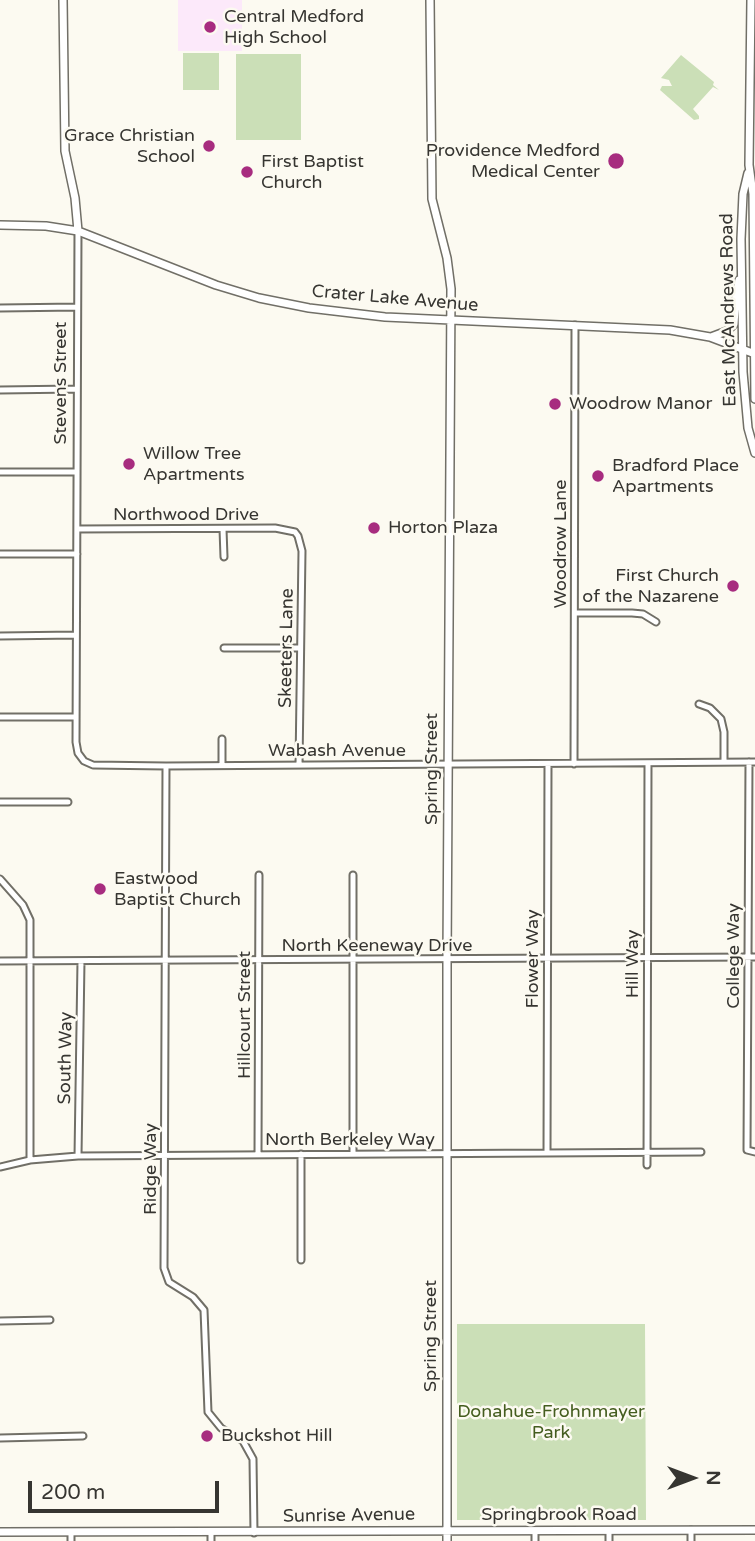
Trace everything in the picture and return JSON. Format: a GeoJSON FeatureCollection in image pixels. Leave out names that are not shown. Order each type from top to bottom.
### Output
{"type":"FeatureCollection","features":[{"type":"Feature","properties":{"kind":"street","name":"Stevens Street"},"geometry":{"type":"LineString","coordinates":[[63,0],[64,139],[78,231],[76,717],[78,753],[88,764]]}},
{"type":"Feature","properties":{"kind":"street","name":"Spring Street"},"geometry":{"type":"LineString","coordinates":[[430,0],[431,195],[449,267],[451,320],[447,1541]]}},
{"type":"Feature","properties":{"kind":"street","name":"East McAndrews Road"},"geometry":{"type":"LineString","coordinates":[[751,0],[753,21],[749,165],[743,194],[742,266],[745,409],[755,453]]}},
{"type":"Feature","properties":{"kind":"street","name":"East McAndrews Road"},"geometry":{"type":"LineString","coordinates":[[749,165],[754,194],[755,399]]}},
{"type":"Feature","properties":{"kind":"street","name":"Crater Lake Avenue"},"geometry":{"type":"LineString","coordinates":[[0,225],[46,226],[78,231],[196,278],[277,302],[347,314],[656,328],[710,337],[754,354]]}},
{"type":"Feature","properties":{"kind":"street"},"geometry":{"type":"LineString","coordinates":[[710,337],[727,331],[734,324],[742,266]]}},
{"type":"Feature","properties":{"kind":"street"},"geometry":{"type":"LineString","coordinates":[[0,308],[77,307]]}},
{"type":"Feature","properties":{"kind":"street","name":"Woodrow Lane"},"geometry":{"type":"LineString","coordinates":[[574,764],[575,325]]}},
{"type":"Feature","properties":{"kind":"street"},"geometry":{"type":"LineString","coordinates":[[0,390],[76,389]]}},
{"type":"Feature","properties":{"kind":"street"},"geometry":{"type":"LineString","coordinates":[[0,472],[77,472]]}},
{"type":"Feature","properties":{"kind":"street","name":"Northwood Drive"},"geometry":{"type":"LineString","coordinates":[[77,529],[284,528],[295,532]]}},
{"type":"Feature","properties":{"kind":"street"},"geometry":{"type":"LineString","coordinates":[[223,529],[224,557]]}},
{"type":"Feature","properties":{"kind":"street","name":"Skeeters Lane"},"geometry":{"type":"LineString","coordinates":[[295,532],[302,551],[299,765]]}},
{"type":"Feature","properties":{"kind":"street"},"geometry":{"type":"LineString","coordinates":[[0,554],[77,554]]}},
{"type":"Feature","properties":{"kind":"street"},"geometry":{"type":"LineString","coordinates":[[575,613],[643,614],[656,622]]}},
{"type":"Feature","properties":{"kind":"street"},"geometry":{"type":"LineString","coordinates":[[0,636],[76,635]]}},
{"type":"Feature","properties":{"kind":"street"},"geometry":{"type":"LineString","coordinates":[[225,648],[300,648]]}},
{"type":"Feature","properties":{"kind":"street"},"geometry":{"type":"LineString","coordinates":[[699,704],[709,708],[721,719],[724,762]]}},
{"type":"Feature","properties":{"kind":"street"},"geometry":{"type":"LineString","coordinates":[[0,717],[76,717]]}},
{"type":"Feature","properties":{"kind":"street"},"geometry":{"type":"LineString","coordinates":[[222,739],[222,765]]}},
{"type":"Feature","properties":{"kind":"street","name":"Wabash Avenue"},"geometry":{"type":"LineString","coordinates":[[88,764],[166,766],[752,762]]}},
{"type":"Feature","properties":{"kind":"street","name":"College Way"},"geometry":{"type":"LineString","coordinates":[[752,762],[747,1150],[755,1152]]}},
{"type":"Feature","properties":{"kind":"street","name":"Flower Way"},"geometry":{"type":"LineString","coordinates":[[547,1153],[548,764]]}},
{"type":"Feature","properties":{"kind":"street","name":"Hill Way"},"geometry":{"type":"LineString","coordinates":[[647,1165],[648,764]]}},
{"type":"Feature","properties":{"kind":"street","name":"Ridge Way"},"geometry":{"type":"LineString","coordinates":[[166,766],[166,1276],[174,1286],[193,1297],[204,1310],[208,1412],[221,1428],[243,1441],[253,1459],[254,1532]]}},
{"type":"Feature","properties":{"kind":"street"},"geometry":{"type":"LineString","coordinates":[[0,802],[68,802]]}},
{"type":"Feature","properties":{"kind":"street","name":"Hillcourt Street"},"geometry":{"type":"LineString","coordinates":[[258,1155],[259,875]]}},
{"type":"Feature","properties":{"kind":"street"},"geometry":{"type":"LineString","coordinates":[[353,875],[353,1154]]}},
{"type":"Feature","properties":{"kind":"street"},"geometry":{"type":"LineString","coordinates":[[0,879],[29,914],[30,1160]]}},
{"type":"Feature","properties":{"kind":"street","name":"North Keeneway Drive"},"geometry":{"type":"LineString","coordinates":[[0,961],[751,957]]}},
{"type":"Feature","properties":{"kind":"street","name":"South Way"},"geometry":{"type":"LineString","coordinates":[[78,1156],[81,961]]}},
{"type":"Feature","properties":{"kind":"street","name":"North Berkeley Way"},"geometry":{"type":"LineString","coordinates":[[0,1167],[30,1160],[78,1156],[701,1152]]}},
{"type":"Feature","properties":{"kind":"street"},"geometry":{"type":"LineString","coordinates":[[301,1154],[301,1260]]}},
{"type":"Feature","properties":{"kind":"street"},"geometry":{"type":"LineString","coordinates":[[0,1321],[50,1320]]}},
{"type":"Feature","properties":{"kind":"street"},"geometry":{"type":"LineString","coordinates":[[0,1438],[83,1436]]}},
{"type":"Feature","properties":{"kind":"street","name":"Springbrook Road"},"geometry":{"type":"LineString","coordinates":[[447,1530],[755,1530]]}},
{"type":"Feature","properties":{"kind":"street","name":"Sunrise Avenue"},"geometry":{"type":"LineString","coordinates":[[0,1532],[211,1537],[254,1532],[447,1530]]}},
{"type":"Feature","properties":{"kind":"street"},"geometry":{"type":"LineString","coordinates":[[691,1530],[691,1541]]}},
{"type":"Feature","properties":{"kind":"street"},"geometry":{"type":"LineString","coordinates":[[535,1531],[535,1541]]}},
{"type":"Feature","properties":{"kind":"street"},"geometry":{"type":"LineString","coordinates":[[609,1531],[609,1541]]}},
{"type":"Feature","properties":{"kind":"street"},"geometry":{"type":"LineString","coordinates":[[71,1532],[71,1541]]}},
{"type":"Feature","properties":{"kind":"shaded area","name":"Central Medford High School"},"geometry":{"type":"Polygon","coordinates":[[[178,0],[242,0],[242,51],[178,51],[178,0]]]}},
{"type":"Feature","properties":{"kind":"green space"},"geometry":{"type":"Polygon","coordinates":[[[183,53],[219,53],[219,90],[183,90],[183,53]]]}},
{"type":"Feature","properties":{"kind":"green space"},"geometry":{"type":"Polygon","coordinates":[[[236,54],[301,54],[301,140],[236,140],[236,54]]]}},
{"type":"Feature","properties":{"kind":"green space"},"geometry":{"type":"Polygon","coordinates":[[[681,55],[714,82],[713,85],[719,90],[713,87],[693,109],[699,119],[694,120],[660,90],[662,86],[672,86],[669,80],[661,78],[681,55]]]}},
{"type":"Feature","properties":{"kind":"green space","name":"Donahue-Frohnmayer Park"},"geometry":{"type":"Polygon","coordinates":[[[457,1324],[645,1324],[646,1520],[457,1520],[457,1324]]]}},
{"type":"Feature","properties":{"kind":"place","name":"Central Medford High School"},"geometry":{"type":"Point","coordinates":[210,27]}},
{"type":"Feature","properties":{"kind":"place","name":"Grace Christian School"},"geometry":{"type":"Point","coordinates":[209,146]}},
{"type":"Feature","properties":{"kind":"place","name":"Providence Medford Medical Center"},"geometry":{"type":"Point","coordinates":[616,161]}},
{"type":"Feature","properties":{"kind":"place","name":"First Baptist Church"},"geometry":{"type":"Point","coordinates":[247,172]}},
{"type":"Feature","properties":{"kind":"place","name":"Woodrow Manor"},"geometry":{"type":"Point","coordinates":[555,404]}},
{"type":"Feature","properties":{"kind":"place","name":"Willow Tree Apartments"},"geometry":{"type":"Point","coordinates":[129,464]}},
{"type":"Feature","properties":{"kind":"place","name":"Bradford Place Apartments"},"geometry":{"type":"Point","coordinates":[598,476]}},
{"type":"Feature","properties":{"kind":"place","name":"Horton Plaza"},"geometry":{"type":"Point","coordinates":[374,528]}},
{"type":"Feature","properties":{"kind":"place","name":"First Church of the Nazarene"},"geometry":{"type":"Point","coordinates":[733,586]}},
{"type":"Feature","properties":{"kind":"place","name":"Eastwood Baptist Church"},"geometry":{"type":"Point","coordinates":[100,889]}},
{"type":"Feature","properties":{"kind":"place","name":"Buckshot Hill"},"geometry":{"type":"Point","coordinates":[207,1436]}}]}
